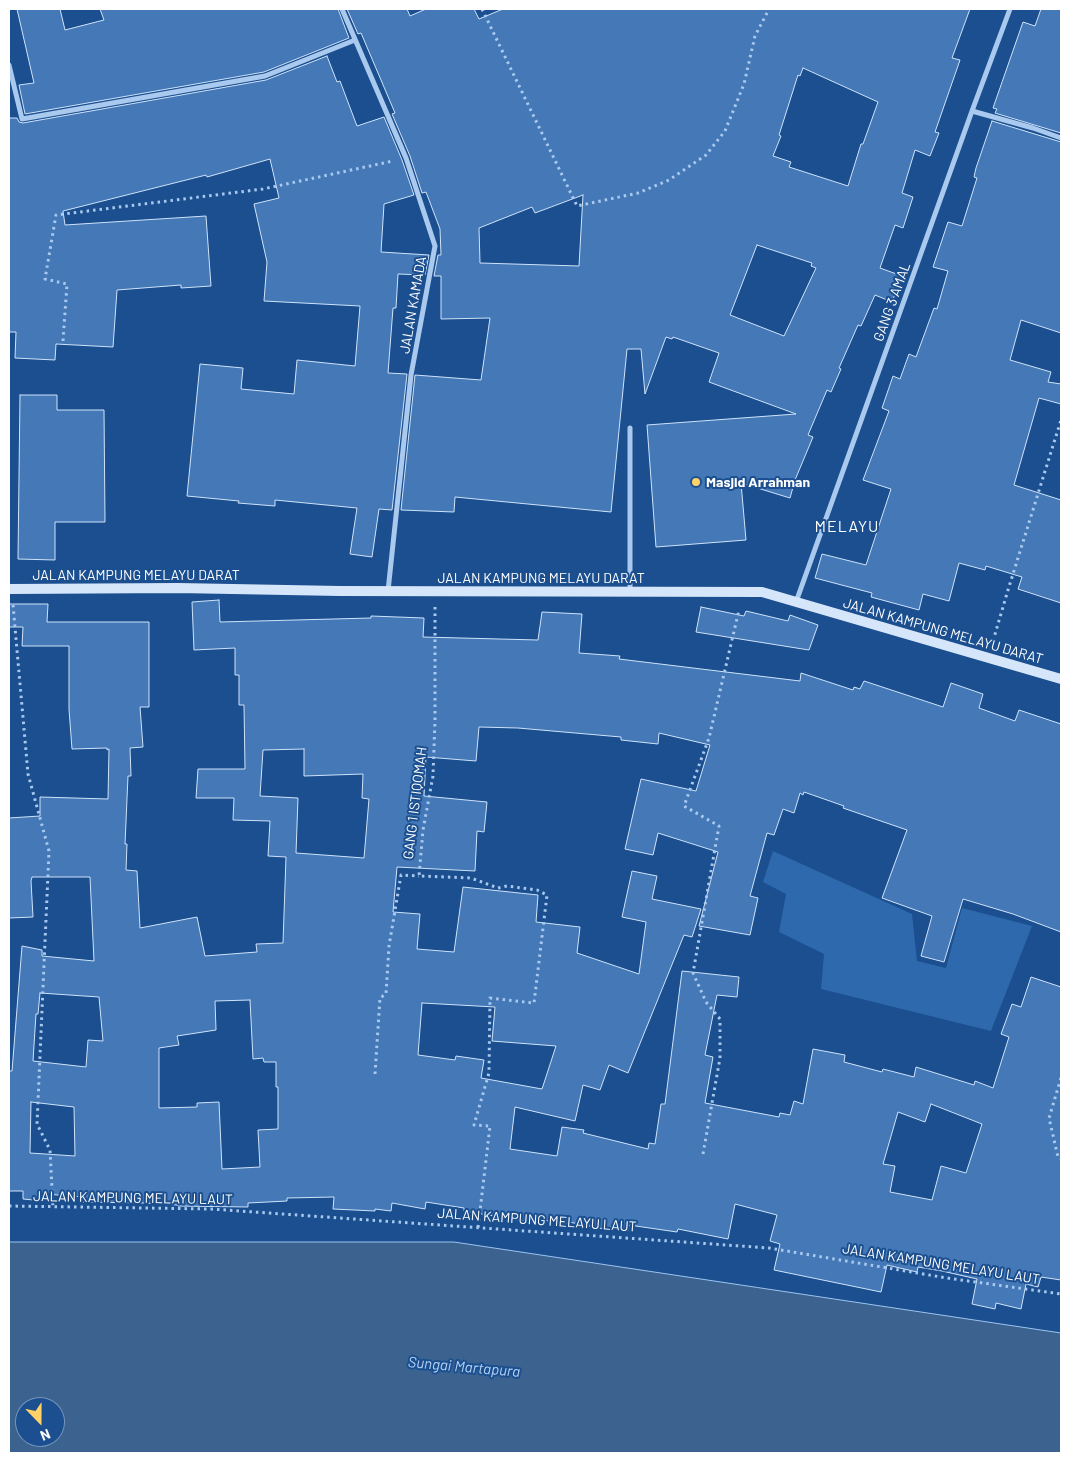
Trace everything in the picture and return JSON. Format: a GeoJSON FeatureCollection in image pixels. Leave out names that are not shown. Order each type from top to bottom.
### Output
{"type":"FeatureCollection","features":[{"type":"Feature","properties":{"kind":"main road","name":"JALAN KAMPUNG MELAYU DARAT"},"geometry":{"type":"LineString","coordinates":[[10,589],[178,588],[388,591],[762,592],[1061,679]]}},
{"type":"Feature","properties":{"kind":"street","name":"JALAN KAMADA"},"geometry":{"type":"LineString","coordinates":[[342,9],[406,158],[435,246],[411,374],[388,591]]}},
{"type":"Feature","properties":{"kind":"street","name":"GANG 3 AMAL"},"geometry":{"type":"LineString","coordinates":[[796,602],[1010,9]]}},
{"type":"Feature","properties":{"kind":"street"},"geometry":{"type":"LineString","coordinates":[[9,65],[22,120],[265,76],[355,40]]}},
{"type":"Feature","properties":{"kind":"street"},"geometry":{"type":"LineString","coordinates":[[972,111],[1061,138]]}},
{"type":"Feature","properties":{"kind":"street"},"geometry":{"type":"LineString","coordinates":[[630,428],[630,592]]}},
{"type":"Feature","properties":{"kind":"path"},"geometry":{"type":"LineString","coordinates":[[482,9],[577,206],[646,190],[669,180],[706,155],[725,131],[744,84],[756,36],[769,9]]}},
{"type":"Feature","properties":{"kind":"path"},"geometry":{"type":"LineString","coordinates":[[64,341],[67,284],[45,279],[56,215],[262,189],[406,158]]}},
{"type":"Feature","properties":{"kind":"path"},"geometry":{"type":"LineString","coordinates":[[988,658],[1061,420]]}},
{"type":"Feature","properties":{"kind":"path"},"geometry":{"type":"LineString","coordinates":[[10,589],[28,774],[49,851],[37,1124],[50,1150],[53,1208]]}},
{"type":"Feature","properties":{"kind":"path","name":"GANG 1 ISTIQOMAH"},"geometry":{"type":"LineString","coordinates":[[435,591],[435,720],[432,776],[418,876],[471,878],[498,888],[507,886],[537,890],[547,894],[534,1003],[490,998],[489,1073],[474,1125],[490,1126],[478,1228]]}},
{"type":"Feature","properties":{"kind":"path"},"geometry":{"type":"LineString","coordinates":[[703,1154],[720,1058],[720,1019],[706,1002],[692,973],[719,826],[684,806],[709,738],[744,592]]}},
{"type":"Feature","properties":{"kind":"path"},"geometry":{"type":"LineString","coordinates":[[375,1074],[380,998],[386,994],[389,946],[401,875],[418,876]]}},
{"type":"Feature","properties":{"kind":"path"},"geometry":{"type":"LineString","coordinates":[[1061,1078],[1050,1118],[1058,1157],[1061,1158]]}},
{"type":"Feature","properties":{"kind":"path","name":"JALAN KAMPUNG MELAYU LAUT"},"geometry":{"type":"LineString","coordinates":[[9,1206],[211,1209],[769,1248],[947,1278],[1061,1294]]}},
{"type":"Feature","properties":{"kind":"shaded area"},"geometry":{"type":"Polygon","coordinates":[[[773,851],[912,914],[917,961],[946,968],[962,908],[1032,926],[991,1031],[821,989],[824,954],[779,932],[786,894],[763,882],[773,851]]]}},
{"type":"Feature","properties":{"kind":"water","name":"Sungai Martapura"},"geometry":{"type":"Polygon","coordinates":[[[9,1242],[454,1242],[1061,1333],[1061,1453],[9,1453],[9,1242]]]}},
{"type":"Feature","properties":{"kind":"building"},"geometry":{"type":"Polygon","coordinates":[[[17,9],[60,9],[65,30],[104,20],[100,9],[338,9],[349,38],[264,72],[25,114],[19,85],[34,83],[17,9]]]}},
{"type":"Feature","properties":{"kind":"building"},"geometry":{"type":"Polygon","coordinates":[[[347,9],[407,9],[410,16],[426,9],[474,9],[479,19],[503,9],[970,9],[952,58],[960,60],[935,132],[939,133],[930,156],[915,150],[902,193],[913,197],[903,228],[895,225],[880,268],[902,276],[892,302],[875,295],[861,326],[858,325],[839,368],[841,369],[831,392],[827,390],[808,435],[813,437],[795,480],[790,498],[741,483],[746,540],[656,547],[647,425],[796,414],[709,382],[719,353],[673,337],[672,339],[666,337],[645,394],[641,349],[627,349],[611,512],[455,497],[454,512],[401,510],[415,375],[481,380],[490,318],[441,319],[441,276],[434,276],[438,255],[441,255],[440,229],[426,192],[422,193],[410,156],[392,114],[395,113],[361,33],[358,34],[347,9]],[[803,68],[800,76],[798,75],[779,135],[781,136],[773,156],[791,162],[789,167],[848,186],[861,144],[863,144],[878,102],[803,68]],[[583,195],[535,213],[532,207],[479,228],[480,263],[579,266],[583,195]],[[757,245],[730,315],[784,336],[816,268],[811,266],[812,263],[757,245]]]}},
{"type":"Feature","properties":{"kind":"building"},"geometry":{"type":"Polygon","coordinates":[[[1041,9],[1061,9],[1061,133],[995,113],[997,109],[993,108],[1023,22],[1035,26],[1041,9]]]}},
{"type":"Feature","properties":{"kind":"building"},"geometry":{"type":"Polygon","coordinates":[[[327,56],[337,82],[340,81],[357,126],[384,117],[414,195],[384,204],[381,252],[429,255],[425,275],[398,274],[396,308],[393,308],[388,373],[407,374],[392,510],[379,509],[372,557],[350,554],[357,508],[275,500],[275,506],[187,496],[200,364],[243,368],[241,389],[294,394],[297,360],[355,366],[360,306],[264,301],[267,262],[254,204],[279,198],[270,159],[207,177],[206,175],[63,211],[65,225],[206,216],[211,286],[181,288],[181,285],[117,290],[113,347],[56,344],[55,360],[15,358],[16,332],[9,332],[9,118],[17,118],[19,122],[23,123],[266,80],[327,56]]]}},
{"type":"Feature","properties":{"kind":"building"},"geometry":{"type":"Polygon","coordinates":[[[992,121],[1061,142],[1061,333],[1021,320],[1010,360],[1051,372],[1048,382],[1061,384],[1061,404],[1039,398],[1014,485],[1061,500],[1061,603],[1018,589],[1022,577],[986,566],[985,570],[959,563],[949,601],[923,594],[919,610],[871,597],[872,593],[815,578],[822,554],[866,565],[891,489],[863,480],[889,411],[882,408],[893,376],[900,379],[909,354],[916,357],[934,308],[937,309],[948,271],[933,267],[948,222],[962,226],[977,178],[974,177],[976,168],[992,121]]]}},
{"type":"Feature","properties":{"kind":"building"},"geometry":{"type":"Polygon","coordinates":[[[20,395],[57,395],[57,410],[104,410],[105,522],[55,522],[55,560],[18,559],[20,395]]]}},
{"type":"Feature","properties":{"kind":"building"},"geometry":{"type":"Polygon","coordinates":[[[219,600],[220,622],[371,618],[371,616],[424,618],[423,637],[538,640],[542,612],[582,614],[579,653],[620,656],[619,659],[800,681],[801,673],[853,690],[854,687],[860,689],[864,681],[943,707],[951,683],[983,694],[979,708],[1015,721],[1019,710],[1061,724],[1061,932],[1013,914],[963,899],[944,962],[921,956],[932,916],[882,898],[907,830],[843,808],[844,806],[804,792],[803,795],[800,793],[794,813],[783,809],[774,835],[767,833],[750,896],[758,898],[750,935],[699,926],[718,852],[658,833],[653,855],[625,849],[641,779],[696,791],[710,745],[659,733],[658,744],[621,740],[621,737],[518,728],[479,727],[476,761],[426,757],[424,796],[487,802],[484,832],[477,831],[475,871],[397,867],[393,912],[420,914],[417,949],[454,952],[463,887],[538,895],[536,922],[580,927],[577,953],[639,974],[646,922],[622,917],[632,871],[657,876],[652,899],[701,909],[692,937],[684,935],[628,1073],[609,1065],[600,1090],[583,1085],[575,1121],[515,1107],[510,1149],[557,1156],[562,1127],[584,1130],[583,1133],[648,1149],[649,1143],[655,1144],[661,1104],[665,1104],[682,971],[739,977],[737,997],[717,995],[705,1055],[713,1057],[705,1103],[779,1117],[780,1113],[790,1115],[794,1101],[803,1104],[813,1049],[845,1055],[844,1062],[882,1072],[883,1069],[914,1077],[916,1067],[974,1085],[975,1081],[993,1088],[1009,1037],[1001,1034],[1012,1004],[1021,1007],[1031,977],[1061,987],[1061,1280],[1041,1277],[1038,1287],[1026,1284],[1021,1309],[996,1303],[995,1309],[972,1304],[977,1279],[942,1271],[918,1267],[917,1272],[887,1265],[881,1292],[774,1270],[780,1244],[770,1241],[777,1215],[735,1204],[728,1239],[678,1229],[677,1232],[629,1225],[628,1231],[610,1227],[609,1230],[569,1222],[568,1224],[543,1220],[542,1224],[464,1211],[464,1208],[426,1202],[425,1209],[392,1203],[391,1211],[333,1209],[334,1197],[287,1198],[287,1201],[248,1203],[248,1207],[178,1206],[143,1203],[83,1202],[83,1197],[45,1194],[44,1201],[23,1199],[23,1191],[9,1191],[9,1071],[12,1071],[22,946],[42,950],[42,956],[94,961],[90,877],[32,877],[33,917],[9,918],[9,818],[40,816],[40,797],[108,799],[109,749],[72,749],[69,709],[69,646],[22,646],[23,627],[9,627],[9,604],[48,604],[47,622],[149,622],[149,707],[140,707],[143,747],[130,748],[131,776],[128,776],[125,844],[127,844],[126,870],[137,871],[140,928],[197,917],[205,956],[257,952],[256,944],[283,943],[286,857],[268,856],[270,821],[233,820],[234,798],[196,798],[198,769],[245,769],[244,705],[239,705],[239,675],[235,675],[235,648],[194,650],[192,602],[219,600]],[[304,749],[263,750],[260,796],[298,798],[296,853],[364,858],[369,799],[362,798],[363,774],[304,776],[304,749]],[[40,993],[38,1014],[36,1014],[33,1061],[86,1067],[88,1040],[103,1041],[99,997],[40,993]],[[250,1000],[215,1001],[216,1030],[177,1036],[179,1045],[159,1048],[159,1108],[197,1107],[197,1103],[219,1102],[222,1169],[260,1167],[258,1130],[278,1129],[276,1062],[264,1062],[263,1058],[253,1059],[250,1000]],[[422,1003],[418,1055],[455,1060],[456,1056],[484,1060],[481,1078],[542,1089],[556,1046],[492,1041],[495,1007],[422,1003]],[[31,1102],[30,1153],[75,1156],[74,1107],[31,1102]],[[931,1104],[925,1122],[898,1112],[883,1164],[895,1166],[890,1192],[932,1200],[941,1166],[966,1173],[982,1124],[931,1104]]]}},
{"type":"Feature","properties":{"kind":"building"},"geometry":{"type":"Polygon","coordinates":[[[701,607],[744,616],[746,611],[788,621],[790,615],[818,625],[809,650],[696,632],[701,607]]]}},
{"type":"Feature","properties":{"kind":"place","name":"Masjid Arrahman"},"geometry":{"type":"Point","coordinates":[696,482]}},
{"type":"Feature","properties":{"kind":"district","name":"MELAYU"},"geometry":{"type":"Point","coordinates":[847,527]}}]}
